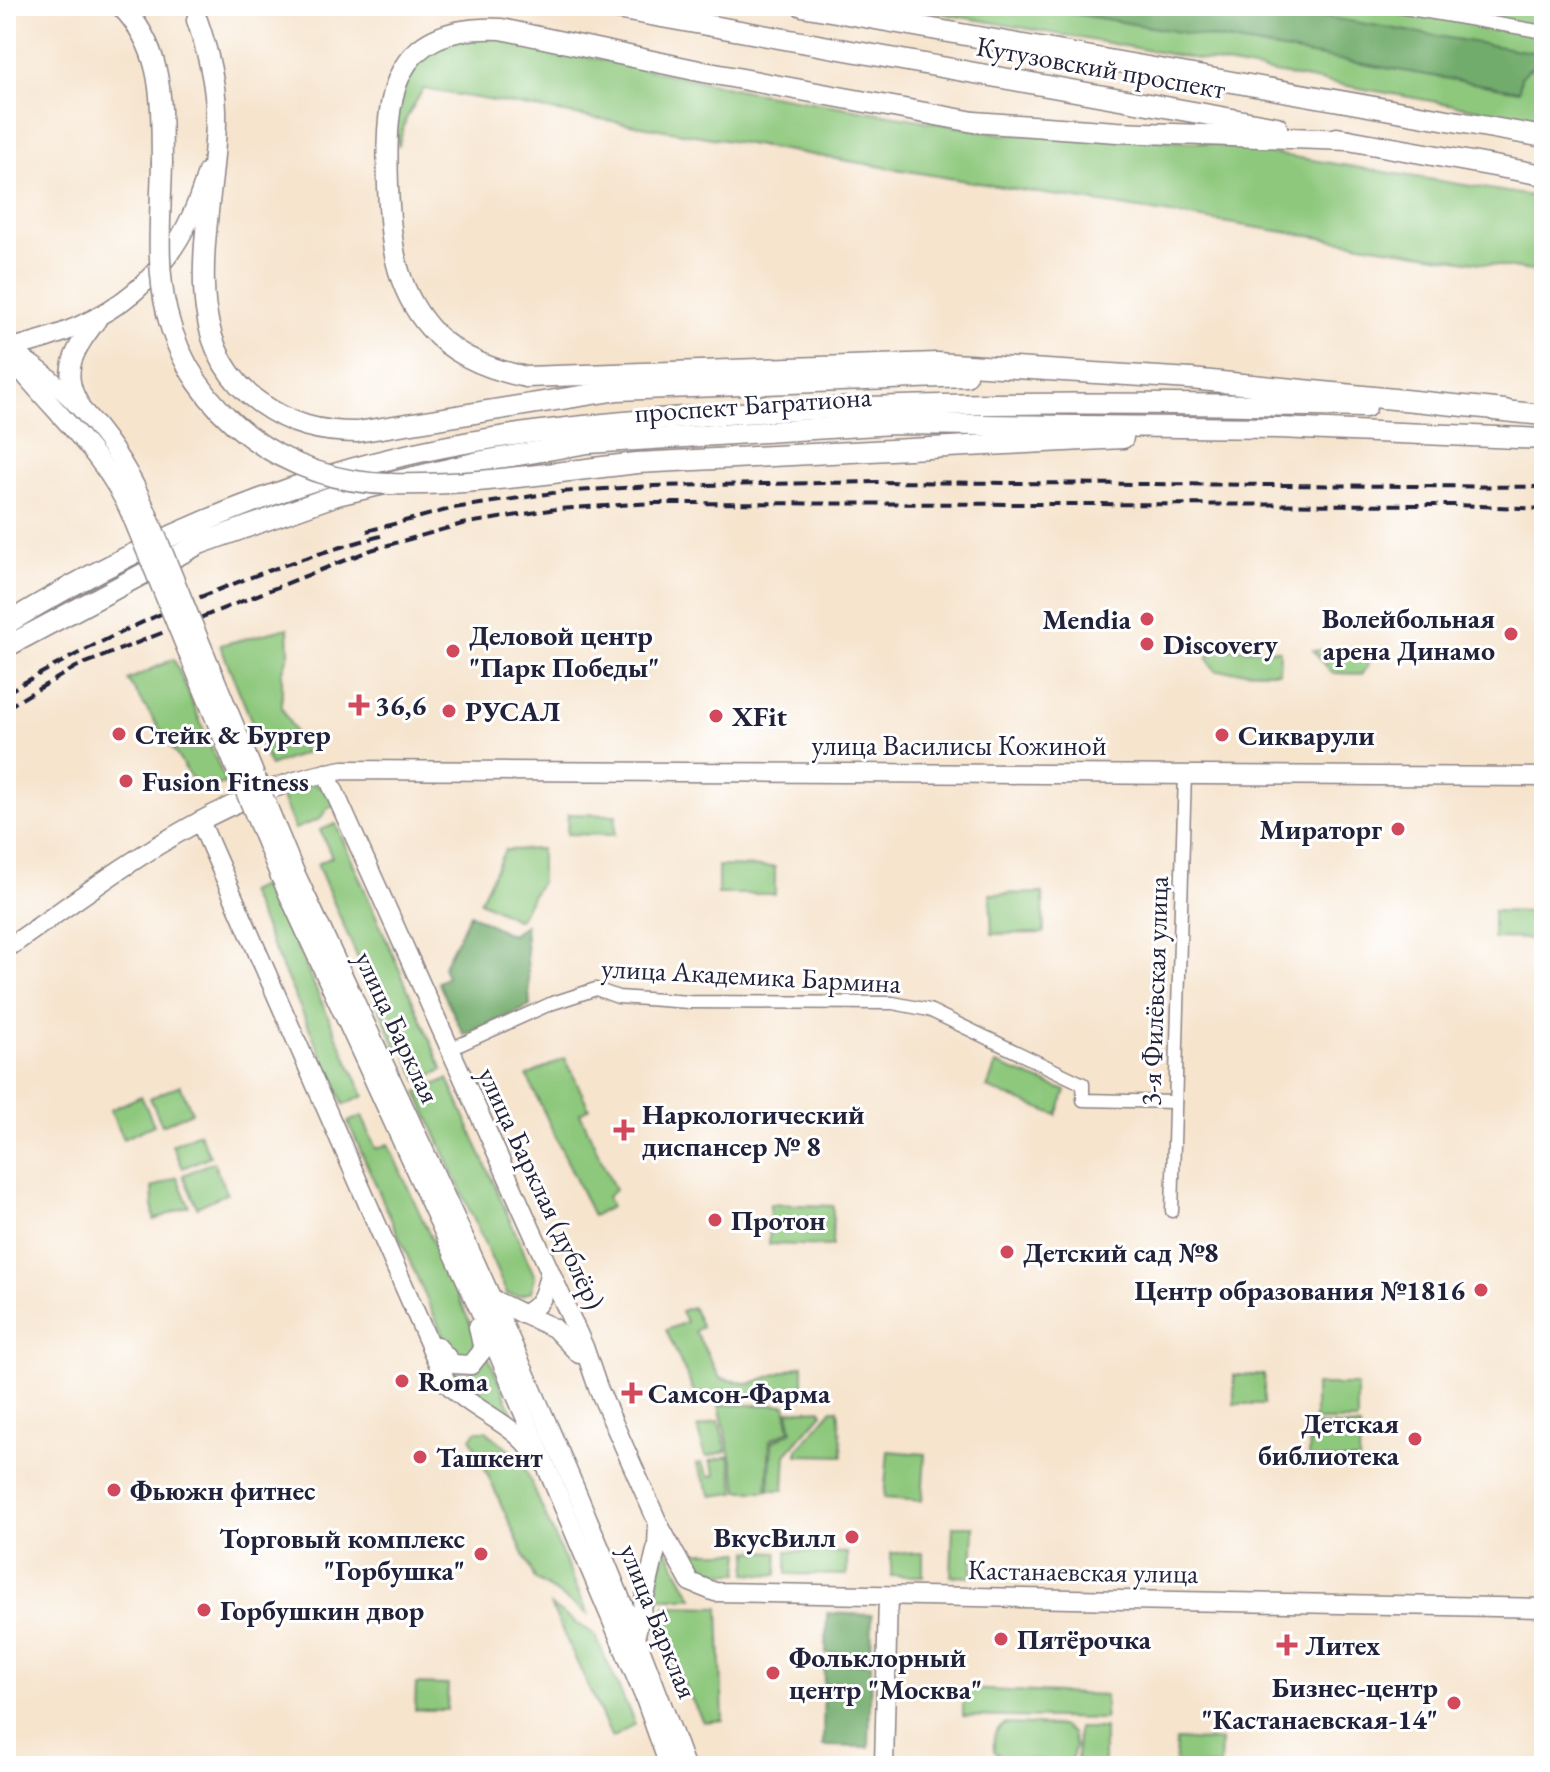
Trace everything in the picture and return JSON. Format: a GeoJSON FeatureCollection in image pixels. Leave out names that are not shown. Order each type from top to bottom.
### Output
{"type":"FeatureCollection","features":[{"type":"Feature","properties":{"kind":"main road"},"geometry":{"type":"LineString","coordinates":[[121,6],[138,23],[158,68],[162,162],[160,255],[167,312],[179,350],[202,394],[238,429],[277,455],[348,479],[389,485],[501,478],[637,463],[1049,443],[1279,428]]}},
{"type":"Feature","properties":{"kind":"main road","name":"Кутузовский проспект"},"geometry":{"type":"LineString","coordinates":[[600,6],[1544,175]]}},
{"type":"Feature","properties":{"kind":"main road","name":"Кутузовский проспект"},"geometry":{"type":"LineString","coordinates":[[802,6],[1544,137]]}},
{"type":"Feature","properties":{"kind":"main road"},"geometry":{"type":"LineString","coordinates":[[197,20],[212,73],[216,108],[203,275],[210,330],[230,375],[250,396],[301,426],[327,432],[357,432],[618,390],[1066,372]]}},
{"type":"Feature","properties":{"kind":"main road"},"geometry":{"type":"LineString","coordinates":[[1349,140],[1102,131],[974,122],[704,72],[501,29],[453,32],[430,43],[411,58],[398,76],[389,98],[386,131],[392,251],[403,285],[431,330],[476,362],[526,377],[937,363],[1288,387],[1505,410]]}},
{"type":"Feature","properties":{"kind":"main road","name":"проспект Багратиона"},"geometry":{"type":"LineString","coordinates":[[6,624],[192,525],[332,475],[479,439],[584,423],[894,403],[1152,403],[1505,410],[1544,415]]}},
{"type":"Feature","properties":{"kind":"main road","name":"проспект Багратиона"},"geometry":{"type":"LineString","coordinates":[[6,647],[213,539],[337,495],[483,461],[588,443],[893,424],[1279,428],[1544,439]]}},
{"type":"Feature","properties":{"kind":"street"},"geometry":{"type":"LineString","coordinates":[[1393,6],[1544,32]]}},
{"type":"Feature","properties":{"kind":"street"},"geometry":{"type":"LineString","coordinates":[[6,349],[36,342],[99,317],[149,281],[183,236],[197,205],[215,144]]}},
{"type":"Feature","properties":{"kind":"street"},"geometry":{"type":"LineString","coordinates":[[91,422],[70,389],[68,375],[74,353],[99,317]]}},
{"type":"Feature","properties":{"kind":"street","name":"улица Барклая"},"geometry":{"type":"LineString","coordinates":[[6,349],[38,394],[91,447],[139,514]]}},
{"type":"Feature","properties":{"kind":"street","name":"улица Барклая"},"geometry":{"type":"LineString","coordinates":[[6,349],[44,374],[91,422],[120,461],[286,871],[470,1287],[644,1696],[669,1766]]}},
{"type":"Feature","properties":{"kind":"street"},"geometry":{"type":"LineString","coordinates":[[6,371],[38,394]]}},
{"type":"Feature","properties":{"kind":"street","name":"улица Василисы Кожиной"},"geometry":{"type":"LineString","coordinates":[[6,949],[173,834],[297,780],[358,768],[901,775],[1185,773],[1544,777]]}},
{"type":"Feature","properties":{"kind":"street","name":"улица Барклая (дублёр)"},"geometry":{"type":"LineString","coordinates":[[326,773],[584,1347],[598,1388],[658,1523]]}},
{"type":"Feature","properties":{"kind":"street","name":"3-я Филёвская улица"},"geometry":{"type":"LineString","coordinates":[[1172,1211],[1185,773]]}},
{"type":"Feature","properties":{"kind":"street"},"geometry":{"type":"LineString","coordinates":[[200,821],[430,1338],[446,1382],[478,1411],[520,1437],[552,1482]]}},
{"type":"Feature","properties":{"kind":"street","name":"улица Барклая"},"geometry":{"type":"LineString","coordinates":[[286,871],[490,1298],[636,1634],[685,1766]]}},
{"type":"Feature","properties":{"kind":"street","name":"улица Академика Бармина"},"geometry":{"type":"LineString","coordinates":[[448,1050],[550,1004],[596,989],[618,997],[689,1002],[893,1003],[929,1010],[1083,1084],[1083,1100],[1175,1102]]}},
{"type":"Feature","properties":{"kind":"street"},"geometry":{"type":"LineString","coordinates":[[523,1314],[540,1303],[549,1274]]}},
{"type":"Feature","properties":{"kind":"street"},"geometry":{"type":"LineString","coordinates":[[430,1338],[456,1366],[468,1366],[477,1360],[483,1346],[470,1287]]}},
{"type":"Feature","properties":{"kind":"street"},"geometry":{"type":"LineString","coordinates":[[490,1298],[566,1337],[598,1388]]}},
{"type":"Feature","properties":{"kind":"street"},"geometry":{"type":"LineString","coordinates":[[636,1634],[657,1546],[658,1523]]}},
{"type":"Feature","properties":{"kind":"street","name":"Кастанаевская улица"},"geometry":{"type":"LineString","coordinates":[[658,1523],[690,1582],[702,1590],[1544,1608]]}},
{"type":"Feature","properties":{"kind":"street"},"geometry":{"type":"LineString","coordinates":[[884,1766],[888,1596]]}},
{"type":"Feature","properties":{"kind":"green space"},"geometry":{"type":"Polygon","coordinates":[[[900,6],[1544,6],[1544,121],[900,6]]]}},
{"type":"Feature","properties":{"kind":"green space"},"geometry":{"type":"Polygon","coordinates":[[[1030,6],[1260,6],[1544,54],[1544,86],[1531,67],[1521,77],[1519,91],[1030,6]]]}},
{"type":"Feature","properties":{"kind":"green space"},"geometry":{"type":"Polygon","coordinates":[[[487,35],[747,91],[1003,134],[1202,142],[1544,198],[1544,273],[1020,190],[423,89],[406,119],[398,147],[393,117],[412,66],[442,42],[487,35]]]}},
{"type":"Feature","properties":{"kind":"green space"},"geometry":{"type":"Polygon","coordinates":[[[288,628],[289,653],[282,673],[282,708],[306,753],[270,766],[220,645],[288,628]]]}},
{"type":"Feature","properties":{"kind":"green space"},"geometry":{"type":"Polygon","coordinates":[[[1216,648],[1280,650],[1279,672],[1215,671],[1207,658],[1216,648]]]}},
{"type":"Feature","properties":{"kind":"green space"},"geometry":{"type":"Polygon","coordinates":[[[1313,650],[1362,652],[1368,659],[1368,667],[1362,674],[1332,673],[1313,650]]]}},
{"type":"Feature","properties":{"kind":"green space"},"geometry":{"type":"Polygon","coordinates":[[[174,659],[226,783],[199,790],[128,680],[174,659]]]}},
{"type":"Feature","properties":{"kind":"green space"},"geometry":{"type":"Polygon","coordinates":[[[309,781],[331,794],[337,805],[328,808],[320,819],[295,829],[280,793],[309,781]]]}},
{"type":"Feature","properties":{"kind":"green space"},"geometry":{"type":"Polygon","coordinates":[[[568,814],[616,815],[615,835],[567,834],[568,814]]]}},
{"type":"Feature","properties":{"kind":"green space"},"geometry":{"type":"Polygon","coordinates":[[[336,824],[443,1070],[418,1081],[403,1047],[397,1049],[317,864],[332,857],[320,830],[336,824]]]}},
{"type":"Feature","properties":{"kind":"green space"},"geometry":{"type":"Polygon","coordinates":[[[541,849],[541,881],[518,920],[480,901],[505,850],[541,849]]]}},
{"type":"Feature","properties":{"kind":"green space"},"geometry":{"type":"Polygon","coordinates":[[[718,866],[775,867],[775,894],[718,894],[718,866]]]}},
{"type":"Feature","properties":{"kind":"green space"},"geometry":{"type":"Polygon","coordinates":[[[268,883],[364,1096],[344,1105],[248,892],[268,883]]]}},
{"type":"Feature","properties":{"kind":"green space"},"geometry":{"type":"Polygon","coordinates":[[[1043,893],[1044,933],[992,934],[990,894],[1043,893]]]}},
{"type":"Feature","properties":{"kind":"green space"},"geometry":{"type":"Polygon","coordinates":[[[1493,911],[1538,912],[1537,939],[1493,938],[1493,911]]]}},
{"type":"Feature","properties":{"kind":"green space"},"geometry":{"type":"Polygon","coordinates":[[[470,914],[511,935],[525,925],[530,1006],[464,1035],[438,982],[447,977],[443,967],[470,914]]]}},
{"type":"Feature","properties":{"kind":"green space"},"geometry":{"type":"Polygon","coordinates":[[[565,1058],[589,1108],[580,1113],[615,1190],[607,1197],[611,1207],[593,1216],[527,1076],[565,1058]]]}},
{"type":"Feature","properties":{"kind":"green space"},"geometry":{"type":"Polygon","coordinates":[[[996,1064],[1066,1091],[1057,1115],[987,1088],[996,1064]]]}},
{"type":"Feature","properties":{"kind":"green space"},"geometry":{"type":"Polygon","coordinates":[[[448,1079],[535,1277],[531,1292],[519,1296],[507,1294],[417,1092],[448,1079]]]}},
{"type":"Feature","properties":{"kind":"green space"},"geometry":{"type":"Polygon","coordinates":[[[180,1085],[192,1112],[162,1125],[150,1098],[180,1085]]]}},
{"type":"Feature","properties":{"kind":"green space"},"geometry":{"type":"Polygon","coordinates":[[[141,1096],[154,1125],[123,1139],[110,1110],[141,1096]]]}},
{"type":"Feature","properties":{"kind":"green space"},"geometry":{"type":"Polygon","coordinates":[[[362,1116],[376,1149],[388,1144],[475,1334],[475,1344],[469,1353],[459,1355],[447,1345],[348,1122],[362,1116]]]}},
{"type":"Feature","properties":{"kind":"green space"},"geometry":{"type":"Polygon","coordinates":[[[199,1133],[210,1156],[183,1168],[172,1145],[199,1133]]]}},
{"type":"Feature","properties":{"kind":"green space"},"geometry":{"type":"Polygon","coordinates":[[[213,1162],[227,1193],[197,1207],[183,1175],[213,1162]]]}},
{"type":"Feature","properties":{"kind":"green space"},"geometry":{"type":"Polygon","coordinates":[[[177,1177],[189,1206],[154,1220],[152,1188],[177,1177]]]}},
{"type":"Feature","properties":{"kind":"green space"},"geometry":{"type":"Polygon","coordinates":[[[770,1204],[833,1206],[832,1246],[769,1244],[770,1204]]]}},
{"type":"Feature","properties":{"kind":"green space"},"geometry":{"type":"Polygon","coordinates":[[[692,1307],[702,1327],[695,1331],[720,1378],[749,1384],[803,1365],[803,1398],[695,1394],[666,1330],[686,1322],[681,1311],[692,1307]]]}},
{"type":"Feature","properties":{"kind":"green space"},"geometry":{"type":"Polygon","coordinates":[[[488,1356],[518,1425],[456,1381],[454,1372],[469,1373],[488,1356]]]}},
{"type":"Feature","properties":{"kind":"green space"},"geometry":{"type":"Polygon","coordinates":[[[1234,1375],[1264,1375],[1264,1404],[1234,1404],[1234,1375]]]}},
{"type":"Feature","properties":{"kind":"green space"},"geometry":{"type":"Polygon","coordinates":[[[1315,1385],[1357,1385],[1357,1421],[1315,1421],[1315,1385]]]}},
{"type":"Feature","properties":{"kind":"green space"},"geometry":{"type":"Polygon","coordinates":[[[719,1405],[785,1405],[790,1430],[770,1440],[767,1491],[739,1491],[719,1405]]]}},
{"type":"Feature","properties":{"kind":"green space"},"geometry":{"type":"Polygon","coordinates":[[[821,1409],[822,1413],[786,1454],[784,1490],[769,1490],[772,1442],[792,1431],[788,1411],[821,1409]]]}},
{"type":"Feature","properties":{"kind":"green space"},"geometry":{"type":"Polygon","coordinates":[[[832,1409],[838,1409],[843,1456],[797,1455],[798,1449],[832,1409]]]}},
{"type":"Feature","properties":{"kind":"green space"},"geometry":{"type":"Polygon","coordinates":[[[719,1421],[727,1451],[706,1457],[697,1428],[719,1421]]]}},
{"type":"Feature","properties":{"kind":"green space"},"geometry":{"type":"Polygon","coordinates":[[[1310,1425],[1360,1427],[1359,1461],[1309,1459],[1310,1425]]]}},
{"type":"Feature","properties":{"kind":"green space"},"geometry":{"type":"Polygon","coordinates":[[[476,1431],[486,1431],[521,1459],[588,1614],[535,1579],[471,1438],[476,1431]]]}},
{"type":"Feature","properties":{"kind":"green space"},"geometry":{"type":"Polygon","coordinates":[[[888,1451],[925,1454],[922,1501],[884,1498],[888,1451]]]}},
{"type":"Feature","properties":{"kind":"green space"},"geometry":{"type":"Polygon","coordinates":[[[729,1456],[736,1493],[712,1496],[696,1464],[701,1463],[709,1476],[716,1475],[710,1461],[729,1456]]]}},
{"type":"Feature","properties":{"kind":"green space"},"geometry":{"type":"Polygon","coordinates":[[[953,1526],[974,1526],[972,1577],[951,1576],[953,1526]]]}},
{"type":"Feature","properties":{"kind":"green space"},"geometry":{"type":"Polygon","coordinates":[[[665,1547],[693,1598],[655,1598],[665,1547]]]}},
{"type":"Feature","properties":{"kind":"green space"},"geometry":{"type":"Polygon","coordinates":[[[749,1551],[778,1552],[777,1575],[747,1573],[749,1551]]]}},
{"type":"Feature","properties":{"kind":"green space"},"geometry":{"type":"Polygon","coordinates":[[[787,1551],[847,1553],[847,1575],[787,1574],[787,1551]]]}},
{"type":"Feature","properties":{"kind":"green space"},"geometry":{"type":"Polygon","coordinates":[[[696,1552],[741,1552],[739,1573],[712,1572],[699,1560],[696,1552]]]}},
{"type":"Feature","properties":{"kind":"green space"},"geometry":{"type":"Polygon","coordinates":[[[891,1553],[923,1553],[923,1576],[891,1576],[891,1553]]]}},
{"type":"Feature","properties":{"kind":"green space"},"geometry":{"type":"Polygon","coordinates":[[[551,1606],[595,1635],[635,1724],[612,1738],[551,1606]]]}},
{"type":"Feature","properties":{"kind":"green space"},"geometry":{"type":"Polygon","coordinates":[[[666,1606],[719,1607],[723,1720],[703,1722],[655,1627],[666,1606]]]}},
{"type":"Feature","properties":{"kind":"green space"},"geometry":{"type":"Polygon","coordinates":[[[827,1613],[872,1615],[871,1654],[826,1653],[827,1613]]]}},
{"type":"Feature","properties":{"kind":"green space"},"geometry":{"type":"Polygon","coordinates":[[[824,1663],[871,1664],[869,1747],[823,1746],[824,1663]]]}},
{"type":"Feature","properties":{"kind":"green space"},"geometry":{"type":"Polygon","coordinates":[[[416,1684],[448,1685],[447,1710],[415,1710],[416,1684]]]}},
{"type":"Feature","properties":{"kind":"green space"},"geometry":{"type":"Polygon","coordinates":[[[963,1689],[1105,1695],[1105,1719],[963,1716],[963,1689]]]}},
{"type":"Feature","properties":{"kind":"green space"},"geometry":{"type":"Polygon","coordinates":[[[1006,1724],[1061,1726],[1072,1733],[1075,1746],[1072,1758],[1064,1763],[1001,1757],[994,1751],[994,1738],[996,1731],[1006,1724]]]}},
{"type":"Feature","properties":{"kind":"green space"},"geometry":{"type":"Polygon","coordinates":[[[1078,1728],[1104,1728],[1104,1766],[1077,1765],[1078,1728]]]}},
{"type":"Feature","properties":{"kind":"green space"},"geometry":{"type":"Polygon","coordinates":[[[1176,1740],[1221,1741],[1220,1766],[1175,1766],[1176,1740]]]}},
{"type":"Feature","properties":{"kind":"railway"},"geometry":{"type":"LineString","coordinates":[[367,531],[454,508],[559,492],[653,486],[878,482],[1544,487]]}},
{"type":"Feature","properties":{"kind":"railway"},"geometry":{"type":"LineString","coordinates":[[6,708],[76,667],[371,550],[462,524],[556,509],[652,503],[1456,505],[1544,509]]}},
{"type":"Feature","properties":{"kind":"railway"},"geometry":{"type":"LineString","coordinates":[[6,693],[94,646],[188,602],[285,565],[381,536]]}},
{"type":"Feature","properties":{"kind":"place","name":"Mendia"},"geometry":{"type":"Point","coordinates":[1147,619]}},
{"type":"Feature","properties":{"kind":"place","name":"Волейбольная арена Динамо"},"geometry":{"type":"Point","coordinates":[1511,634]}},
{"type":"Feature","properties":{"kind":"place","name":"Discovery"},"geometry":{"type":"Point","coordinates":[1147,644]}},
{"type":"Feature","properties":{"kind":"place","name":"Деловой центр \"Парк Победы\""},"geometry":{"type":"Point","coordinates":[453,651]}},
{"type":"Feature","properties":{"kind":"place","name":"36,6"},"geometry":{"type":"Point","coordinates":[359,705]}},
{"type":"Feature","properties":{"kind":"place","name":"РУСАЛ"},"geometry":{"type":"Point","coordinates":[449,711]}},
{"type":"Feature","properties":{"kind":"place","name":"XFit"},"geometry":{"type":"Point","coordinates":[716,716]}},
{"type":"Feature","properties":{"kind":"place","name":"Стейк & Бургер"},"geometry":{"type":"Point","coordinates":[119,734]}},
{"type":"Feature","properties":{"kind":"place","name":"Сикварули"},"geometry":{"type":"Point","coordinates":[1222,735]}},
{"type":"Feature","properties":{"kind":"place","name":"Fusion Fitness"},"geometry":{"type":"Point","coordinates":[126,781]}},
{"type":"Feature","properties":{"kind":"place","name":"Мираторг"},"geometry":{"type":"Point","coordinates":[1398,829]}},
{"type":"Feature","properties":{"kind":"place","name":"Наркологический диспансер № 8"},"geometry":{"type":"Point","coordinates":[624,1130]}},
{"type":"Feature","properties":{"kind":"place","name":"Протон"},"geometry":{"type":"Point","coordinates":[715,1220]}},
{"type":"Feature","properties":{"kind":"place","name":"Детский сад №8"},"geometry":{"type":"Point","coordinates":[1007,1252]}},
{"type":"Feature","properties":{"kind":"place","name":"Центр образования №1816"},"geometry":{"type":"Point","coordinates":[1481,1290]}},
{"type":"Feature","properties":{"kind":"place","name":"Roma"},"geometry":{"type":"Point","coordinates":[402,1381]}},
{"type":"Feature","properties":{"kind":"place","name":"Самсон-Фарма"},"geometry":{"type":"Point","coordinates":[632,1393]}},
{"type":"Feature","properties":{"kind":"place","name":"Детская библиотека"},"geometry":{"type":"Point","coordinates":[1415,1439]}},
{"type":"Feature","properties":{"kind":"place","name":"Ташкент"},"geometry":{"type":"Point","coordinates":[420,1457]}},
{"type":"Feature","properties":{"kind":"place","name":"Фьюжн фитнес"},"geometry":{"type":"Point","coordinates":[114,1490]}},
{"type":"Feature","properties":{"kind":"place","name":"ВкусВилл"},"geometry":{"type":"Point","coordinates":[852,1537]}},
{"type":"Feature","properties":{"kind":"place","name":"Торговый комплекс \"Горбушка\""},"geometry":{"type":"Point","coordinates":[481,1554]}},
{"type":"Feature","properties":{"kind":"place","name":"Горбушкин двор"},"geometry":{"type":"Point","coordinates":[204,1610]}},
{"type":"Feature","properties":{"kind":"place","name":"Пятёрочка"},"geometry":{"type":"Point","coordinates":[1001,1639]}},
{"type":"Feature","properties":{"kind":"place","name":"Литех"},"geometry":{"type":"Point","coordinates":[1287,1645]}},
{"type":"Feature","properties":{"kind":"place","name":"Фольклорный центр \"Москва\""},"geometry":{"type":"Point","coordinates":[773,1673]}},
{"type":"Feature","properties":{"kind":"place","name":"Бизнес-центр \"Кастанаевская-14\""},"geometry":{"type":"Point","coordinates":[1454,1703]}}]}
